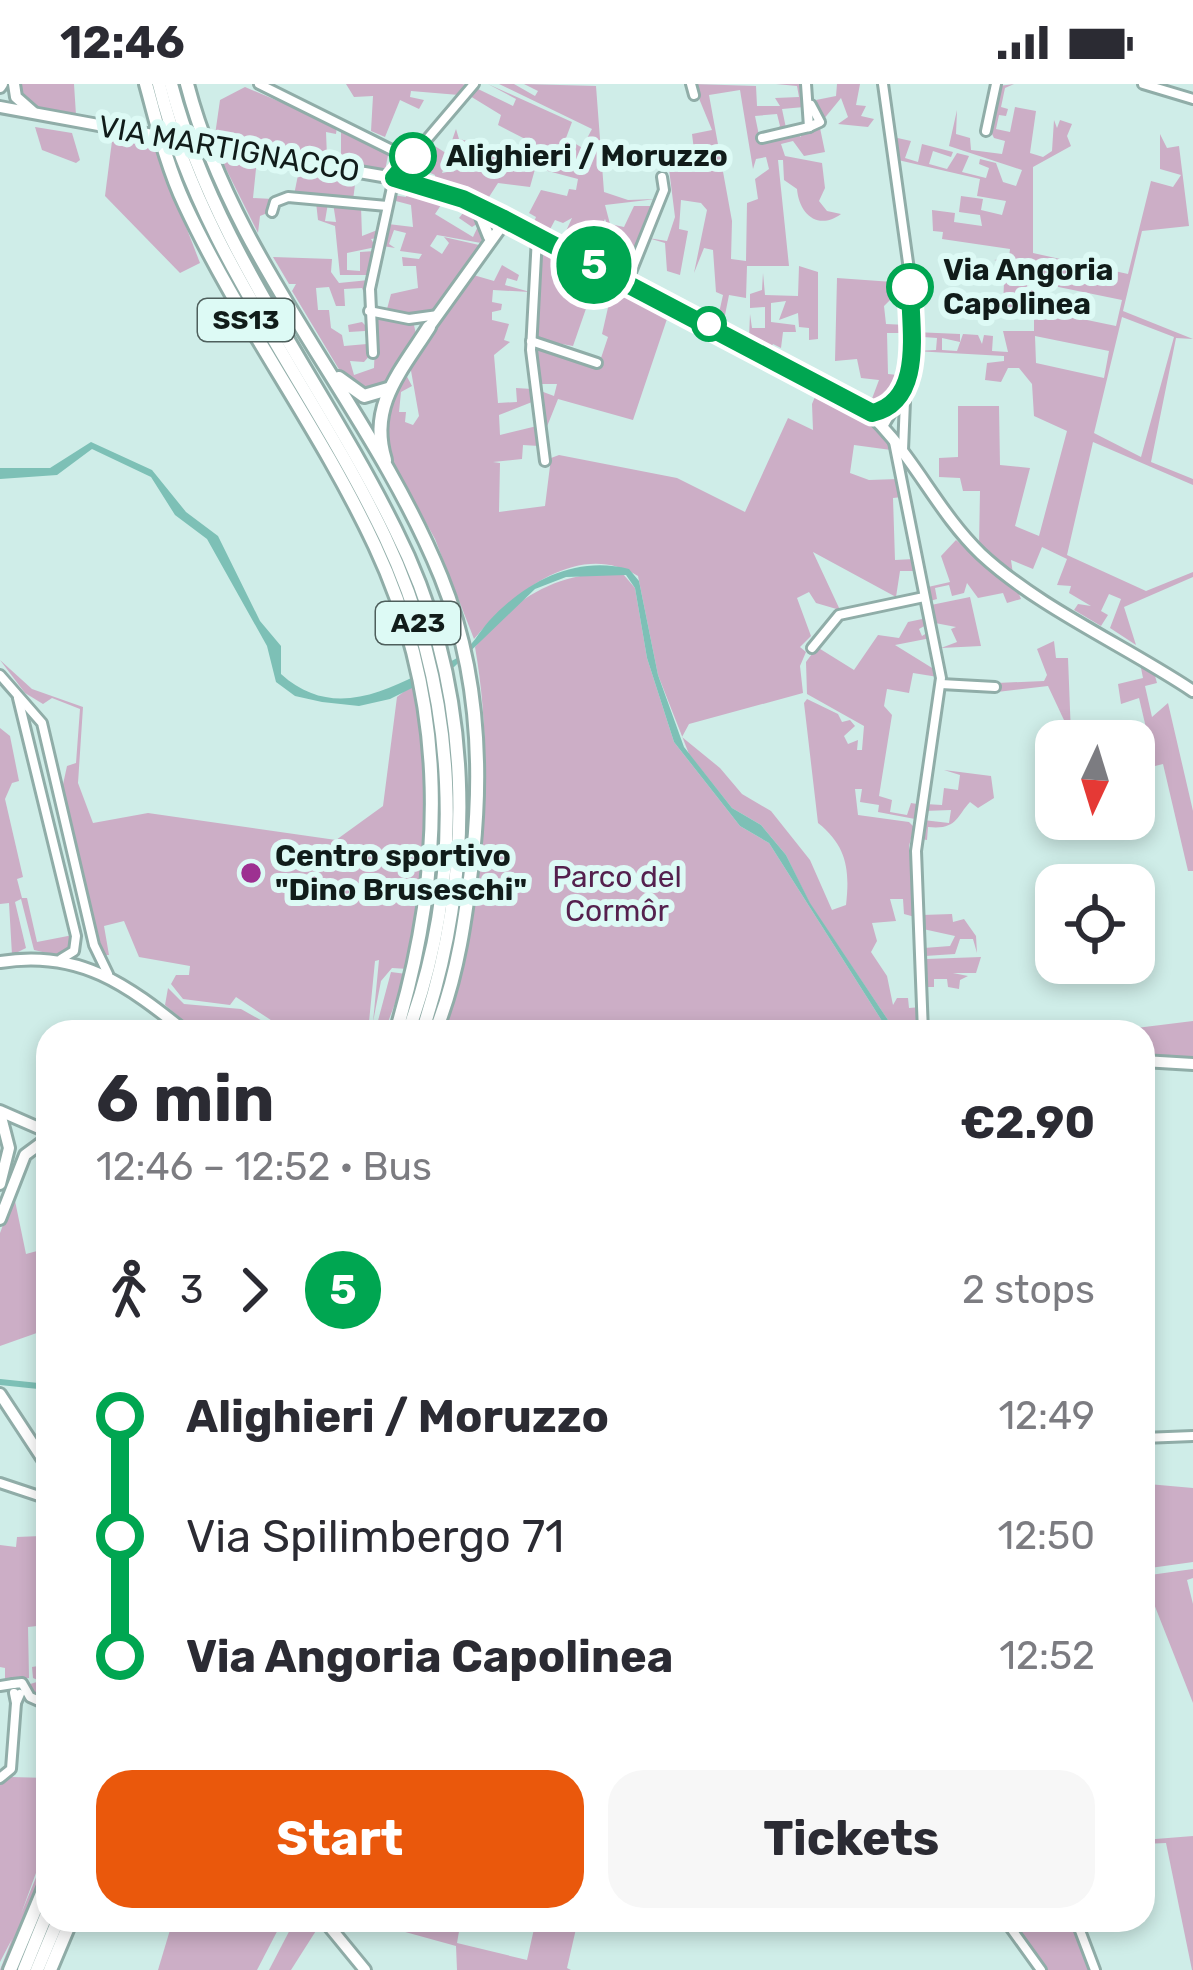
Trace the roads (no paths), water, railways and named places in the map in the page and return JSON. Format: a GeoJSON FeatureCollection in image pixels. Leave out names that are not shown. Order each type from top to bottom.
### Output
{"type":"FeatureCollection","features":[{"type":"Feature","properties":{"kind":"highway","name":"SS13"},"geometry":{"type":"LineString","coordinates":[[146,84],[184,203],[386,538]]}},
{"type":"Feature","properties":{"kind":"highway","name":"A23"},"geometry":{"type":"LineString","coordinates":[[159,84],[179,154],[211,232],[386,538]]}},
{"type":"Feature","properties":{"kind":"highway","name":"A23"},"geometry":{"type":"LineString","coordinates":[[171,84],[218,216],[386,538],[422,635],[440,712],[460,842],[450,933],[425,1020]]}},
{"type":"Feature","properties":{"kind":"highway","name":"SS13"},"geometry":{"type":"LineString","coordinates":[[187,84],[228,197],[415,521],[457,623],[474,701],[479,769],[473,854],[457,958],[440,1020]]}},
{"type":"Feature","properties":{"kind":"highway"},"geometry":{"type":"LineString","coordinates":[[390,479],[379,417],[388,388],[420,341],[424,321]]}},
{"type":"Feature","properties":{"kind":"highway"},"geometry":{"type":"LineString","coordinates":[[321,358],[359,395],[374,397],[388,388]]}},
{"type":"Feature","properties":{"kind":"highway","name":"A23"},"geometry":{"type":"LineString","coordinates":[[412,1020],[431,956],[444,879],[448,805],[440,712]]}},
{"type":"Feature","properties":{"kind":"highway"},"geometry":{"type":"LineString","coordinates":[[400,1020],[414,971],[434,850],[440,712]]}},
{"type":"Feature","properties":{"kind":"highway"},"geometry":{"type":"LineString","coordinates":[[392,1020],[414,971]]}},
{"type":"Feature","properties":{"kind":"highway"},"geometry":{"type":"LineString","coordinates":[[10,1970],[36,1908]]}},
{"type":"Feature","properties":{"kind":"highway"},"geometry":{"type":"LineString","coordinates":[[24,1970],[39,1932]]}},
{"type":"Feature","properties":{"kind":"highway"},"geometry":{"type":"LineString","coordinates":[[38,1970],[53,1932]]}},
{"type":"Feature","properties":{"kind":"highway"},"geometry":{"type":"LineString","coordinates":[[50,1970],[66,1932]]}},
{"type":"Feature","properties":{"kind":"main road","name":"VIA MARTIGNACCO"},"geometry":{"type":"LineString","coordinates":[[5,85],[0,105],[36,114],[394,178]]}},
{"type":"Feature","properties":{"kind":"main road","name":"VIA MARTIGNACCO"},"geometry":{"type":"LineString","coordinates":[[5,85],[36,114]]}},
{"type":"Feature","properties":{"kind":"main road"},"geometry":{"type":"LineString","coordinates":[[394,178],[502,218],[872,413],[962,534],[1001,571],[1193,691]]}},
{"type":"Feature","properties":{"kind":"main road"},"geometry":{"type":"LineString","coordinates":[[475,205],[489,240]]}},
{"type":"Feature","properties":{"kind":"main road"},"geometry":{"type":"LineString","coordinates":[[424,321],[502,218]]}},
{"type":"Feature","properties":{"kind":"main road"},"geometry":{"type":"LineString","coordinates":[[489,240],[525,230]]}},
{"type":"Feature","properties":{"kind":"main road"},"geometry":{"type":"LineString","coordinates":[[0,962],[62,959],[108,974],[170,1020]]}},
{"type":"Feature","properties":{"kind":"main road"},"geometry":{"type":"LineString","coordinates":[[1155,1062],[1193,1064]]}},
{"type":"Feature","properties":{"kind":"main road"},"geometry":{"type":"LineString","coordinates":[[0,1112],[36,1129]]}},
{"type":"Feature","properties":{"kind":"main road"},"geometry":{"type":"LineString","coordinates":[[0,1112],[9,1140],[0,1184]]}},
{"type":"Feature","properties":{"kind":"main road"},"geometry":{"type":"LineString","coordinates":[[2,1209],[25,1155],[36,1145]]}},
{"type":"Feature","properties":{"kind":"main road"},"geometry":{"type":"LineString","coordinates":[[1,1395],[36,1450]]}},
{"type":"Feature","properties":{"kind":"main road"},"geometry":{"type":"LineString","coordinates":[[334,1932],[365,1970]]}},
{"type":"Feature","properties":{"kind":"street"},"geometry":{"type":"LineString","coordinates":[[259,84],[410,160]]}},
{"type":"Feature","properties":{"kind":"street"},"geometry":{"type":"LineString","coordinates":[[394,178],[473,84]]}},
{"type":"Feature","properties":{"kind":"street"},"geometry":{"type":"LineString","coordinates":[[762,138],[809,127],[806,84]]}},
{"type":"Feature","properties":{"kind":"street"},"geometry":{"type":"LineString","coordinates":[[884,84],[908,243],[904,452]]}},
{"type":"Feature","properties":{"kind":"street"},"geometry":{"type":"LineString","coordinates":[[986,131],[996,84]]}},
{"type":"Feature","properties":{"kind":"street"},"geometry":{"type":"LineString","coordinates":[[1143,84],[1193,99]]}},
{"type":"Feature","properties":{"kind":"street"},"geometry":{"type":"LineString","coordinates":[[627,282],[664,190],[662,177]]}},
{"type":"Feature","properties":{"kind":"street","name":"VIA MARTIGNACCO"},"geometry":{"type":"LineString","coordinates":[[373,352],[369,311],[394,178]]}},
{"type":"Feature","properties":{"kind":"street","name":"VIA MARTIGNACCO"},"geometry":{"type":"LineString","coordinates":[[272,212],[275,202],[288,197],[388,206]]}},
{"type":"Feature","properties":{"kind":"street"},"geometry":{"type":"LineString","coordinates":[[538,236],[531,341],[545,461]]}},
{"type":"Feature","properties":{"kind":"street"},"geometry":{"type":"LineString","coordinates":[[369,311],[424,321]]}},
{"type":"Feature","properties":{"kind":"street"},"geometry":{"type":"LineString","coordinates":[[531,341],[597,363]]}},
{"type":"Feature","properties":{"kind":"street"},"geometry":{"type":"LineString","coordinates":[[909,376],[888,430],[941,683],[916,851],[923,1020]]}},
{"type":"Feature","properties":{"kind":"street"},"geometry":{"type":"LineString","coordinates":[[872,413],[899,398]]}},
{"type":"Feature","properties":{"kind":"street"},"geometry":{"type":"LineString","coordinates":[[888,430],[902,414]]}},
{"type":"Feature","properties":{"kind":"street"},"geometry":{"type":"LineString","coordinates":[[905,498],[914,484],[928,488]]}},
{"type":"Feature","properties":{"kind":"street"},"geometry":{"type":"LineString","coordinates":[[812,648],[846,611],[925,597]]}},
{"type":"Feature","properties":{"kind":"street"},"geometry":{"type":"LineString","coordinates":[[0,675],[36,713],[45,733],[84,903]]}},
{"type":"Feature","properties":{"kind":"street"},"geometry":{"type":"LineString","coordinates":[[941,683],[995,687]]}},
{"type":"Feature","properties":{"kind":"street"},"geometry":{"type":"LineString","coordinates":[[14,691],[31,736],[77,940],[72,954],[62,959]]}},
{"type":"Feature","properties":{"kind":"street"},"geometry":{"type":"LineString","coordinates":[[31,736],[45,733]]}},
{"type":"Feature","properties":{"kind":"street"},"geometry":{"type":"LineString","coordinates":[[35,756],[50,752]]}},
{"type":"Feature","properties":{"kind":"street"},"geometry":{"type":"LineString","coordinates":[[63,877],[78,874]]}},
{"type":"Feature","properties":{"kind":"street"},"geometry":{"type":"LineString","coordinates":[[66,890],[77,887],[108,974]]}},
{"type":"Feature","properties":{"kind":"street"},"geometry":{"type":"LineString","coordinates":[[1155,1440],[1193,1440]]}},
{"type":"Feature","properties":{"kind":"street"},"geometry":{"type":"LineString","coordinates":[[0,1483],[36,1492]]}},
{"type":"Feature","properties":{"kind":"street"},"geometry":{"type":"LineString","coordinates":[[0,1778],[11,1768],[15,1691]]}},
{"type":"Feature","properties":{"kind":"street"},"geometry":{"type":"LineString","coordinates":[[1014,1932],[1041,1970]]}},
{"type":"Feature","properties":{"kind":"street"},"geometry":{"type":"LineString","coordinates":[[1081,1932],[1095,1970]]}},
{"type":"Feature","properties":{"kind":"waterway"},"geometry":{"type":"LineString","coordinates":[[0,1382],[36,1386]]}},
{"type":"Feature","properties":{"kind":"place","name":"Alighieri / Moruzzo"},"geometry":{"type":"Point","coordinates":[413,156]}},
{"type":"Feature","properties":{"kind":"place","name":"Via Angoria Capolinea"},"geometry":{"type":"Point","coordinates":[910,287]}},
{"type":"Feature","properties":{"kind":"place","name":"Centro sportivo \"Dino Bruseschi\""},"geometry":{"type":"Point","coordinates":[251,873]}},
{"type":"Feature","properties":{"kind":"park label","name":"Parco del Cormôr"},"geometry":{"type":"Point","coordinates":[617,894]}}]}
